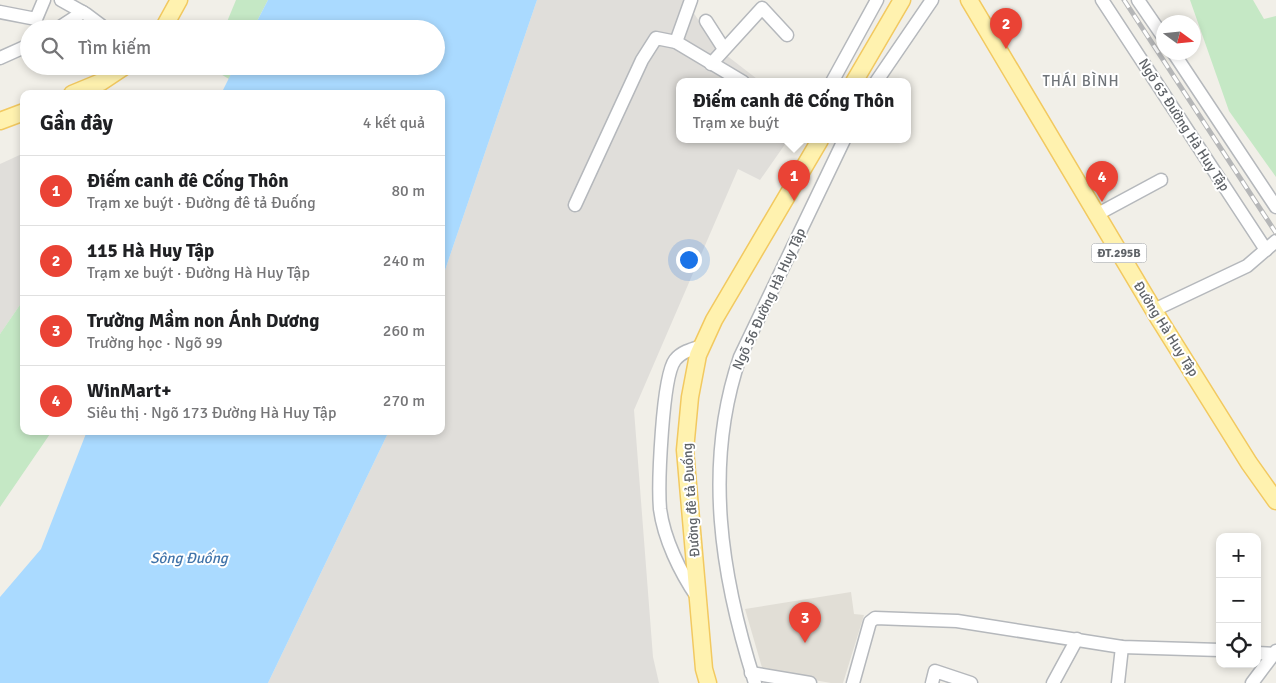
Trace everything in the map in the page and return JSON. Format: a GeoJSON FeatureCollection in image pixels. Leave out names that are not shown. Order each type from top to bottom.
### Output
{"type":"FeatureCollection","features":[{"type":"Feature","properties":{"kind":"main road"},"geometry":{"type":"LineString","coordinates":[[168,20],[179,0]]}},
{"type":"Feature","properties":{"kind":"main road"},"geometry":{"type":"LineString","coordinates":[[856,78],[902,0]]}},
{"type":"Feature","properties":{"kind":"main road","name":"Đường Hà Huy Tập"},"geometry":{"type":"LineString","coordinates":[[969,0],[1154,310],[1249,463],[1276,501]]}},
{"type":"Feature","properties":{"kind":"main road"},"geometry":{"type":"LineString","coordinates":[[82,90],[101,82],[112,75]]}},
{"type":"Feature","properties":{"kind":"main road"},"geometry":{"type":"LineString","coordinates":[[0,121],[20,114]]}},
{"type":"Feature","properties":{"kind":"main road","name":"Đường đê tả Đuống"},"geometry":{"type":"LineString","coordinates":[[708,683],[704,669],[685,450],[690,397],[702,346],[714,320],[818,143]]}},
{"type":"Feature","properties":{"kind":"street"},"geometry":{"type":"LineString","coordinates":[[0,12],[36,19],[44,0]]}},
{"type":"Feature","properties":{"kind":"street"},"geometry":{"type":"LineString","coordinates":[[61,0],[94,20]]}},
{"type":"Feature","properties":{"kind":"street"},"geometry":{"type":"LineString","coordinates":[[676,42],[691,0]]}},
{"type":"Feature","properties":{"kind":"street"},"geometry":{"type":"LineString","coordinates":[[834,78],[877,0]]}},
{"type":"Feature","properties":{"kind":"street"},"geometry":{"type":"LineString","coordinates":[[879,78],[932,0]]}},
{"type":"Feature","properties":{"kind":"street","name":"Ngõ 63 Đường Hà Huy Tập"},"geometry":{"type":"LineString","coordinates":[[1102,0],[1272,248]]}},
{"type":"Feature","properties":{"kind":"street"},"geometry":{"type":"LineString","coordinates":[[1138,0],[1156,26]]}},
{"type":"Feature","properties":{"kind":"street"},"geometry":{"type":"LineString","coordinates":[[711,64],[760,4],[787,35]]}},
{"type":"Feature","properties":{"kind":"street"},"geometry":{"type":"LineString","coordinates":[[71,20],[83,12]]}},
{"type":"Feature","properties":{"kind":"street"},"geometry":{"type":"LineString","coordinates":[[706,21],[724,49]]}},
{"type":"Feature","properties":{"kind":"street"},"geometry":{"type":"LineString","coordinates":[[575,204],[642,60],[656,38],[676,42],[736,78]]}},
{"type":"Feature","properties":{"kind":"street"},"geometry":{"type":"LineString","coordinates":[[0,58],[20,49]]}},
{"type":"Feature","properties":{"kind":"street"},"geometry":{"type":"LineString","coordinates":[[1178,60],[1276,206]]}},
{"type":"Feature","properties":{"kind":"street","name":"Ngõ 56 Đường Hà Huy Tập"},"geometry":{"type":"LineString","coordinates":[[753,678],[727,578],[719,470],[724,412],[740,357],[843,143]]}},
{"type":"Feature","properties":{"kind":"street"},"geometry":{"type":"LineString","coordinates":[[1096,215],[1161,180]]}},
{"type":"Feature","properties":{"kind":"street"},"geometry":{"type":"LineString","coordinates":[[1154,310],[1247,266],[1272,248]]}},
{"type":"Feature","properties":{"kind":"street"},"geometry":{"type":"LineString","coordinates":[[699,600],[686,580],[676,558],[660,509],[662,421],[671,366],[681,355],[702,346]]}},
{"type":"Feature","properties":{"kind":"street"},"geometry":{"type":"LineString","coordinates":[[854,683],[870,622],[876,618],[957,621],[1122,647],[1216,650]]}},
{"type":"Feature","properties":{"kind":"street"},"geometry":{"type":"LineString","coordinates":[[1053,683],[1077,639]]}},
{"type":"Feature","properties":{"kind":"street"},"geometry":{"type":"LineString","coordinates":[[1118,683],[1122,647]]}},
{"type":"Feature","properties":{"kind":"street"},"geometry":{"type":"LineString","coordinates":[[1252,683],[1274,658],[1261,654]]}},
{"type":"Feature","properties":{"kind":"street"},"geometry":{"type":"LineString","coordinates":[[932,683],[935,671],[971,683]]}},
{"type":"Feature","properties":{"kind":"street"},"geometry":{"type":"LineString","coordinates":[[753,678],[810,683]]}},
{"type":"Feature","properties":{"kind":"shaded area"},"geometry":{"type":"Polygon","coordinates":[[[537,0],[685,0],[717,48],[756,78],[676,78],[676,143],[786,143],[760,180],[738,169],[634,410],[653,657],[659,683],[268,683],[387,435],[445,435],[445,270],[537,0]]]}},
{"type":"Feature","properties":{"kind":"shaded area"},"geometry":{"type":"Polygon","coordinates":[[[20,155],[20,305],[0,334],[0,164],[20,155]]]}},
{"type":"Feature","properties":{"kind":"shaded area"},"geometry":{"type":"Polygon","coordinates":[[[851,592],[854,614],[864,615],[843,683],[831,683],[763,671],[745,609],[851,592]]]}},
{"type":"Feature","properties":{"kind":"green space"},"geometry":{"type":"Polygon","coordinates":[[[236,0],[268,0],[258,20],[228,20],[236,0]]]}},
{"type":"Feature","properties":{"kind":"green space"},"geometry":{"type":"Polygon","coordinates":[[[1190,0],[1253,0],[1264,19],[1276,16],[1276,177],[1229,111],[1201,31],[1201,15],[1195,15],[1190,0]]]}},
{"type":"Feature","properties":{"kind":"green space"},"geometry":{"type":"Polygon","coordinates":[[[222,75],[231,75],[229,79],[222,75]]]}},
{"type":"Feature","properties":{"kind":"green space"},"geometry":{"type":"Polygon","coordinates":[[[20,305],[20,435],[49,435],[0,507],[0,334],[20,305]]]}},
{"type":"Feature","properties":{"kind":"water"},"geometry":{"type":"Polygon","coordinates":[[[268,0],[537,0],[445,270],[445,90],[223,90],[230,75],[445,75],[445,20],[258,20],[268,0]]]}},
{"type":"Feature","properties":{"kind":"water","name":"Sông Đuống"},"geometry":{"type":"Polygon","coordinates":[[[85,435],[387,435],[268,683],[0,683],[0,597],[41,549],[85,435]]]}},
{"type":"Feature","properties":{"kind":"railway"},"geometry":{"type":"LineString","coordinates":[[1124,0],[1276,233]]}},
{"type":"Feature","properties":{"kind":"place","name":"115 Hà Huy Tập"},"geometry":{"type":"Point","coordinates":[1006,49]}},
{"type":"Feature","properties":{"kind":"place","name":"Điếm canh đê Cống Thôn"},"geometry":{"type":"Point","coordinates":[794,201]}},
{"type":"Feature","properties":{"kind":"place","name":"WinMart+"},"geometry":{"type":"Point","coordinates":[1102,202]}},
{"type":"Feature","properties":{"kind":"place","name":"Trường Mầm non Ánh Dương"},"geometry":{"type":"Point","coordinates":[805,643]}},
{"type":"Feature","properties":{"kind":"district","name":"THÁI BÌNH"},"geometry":{"type":"Point","coordinates":[1081,81]}}]}
